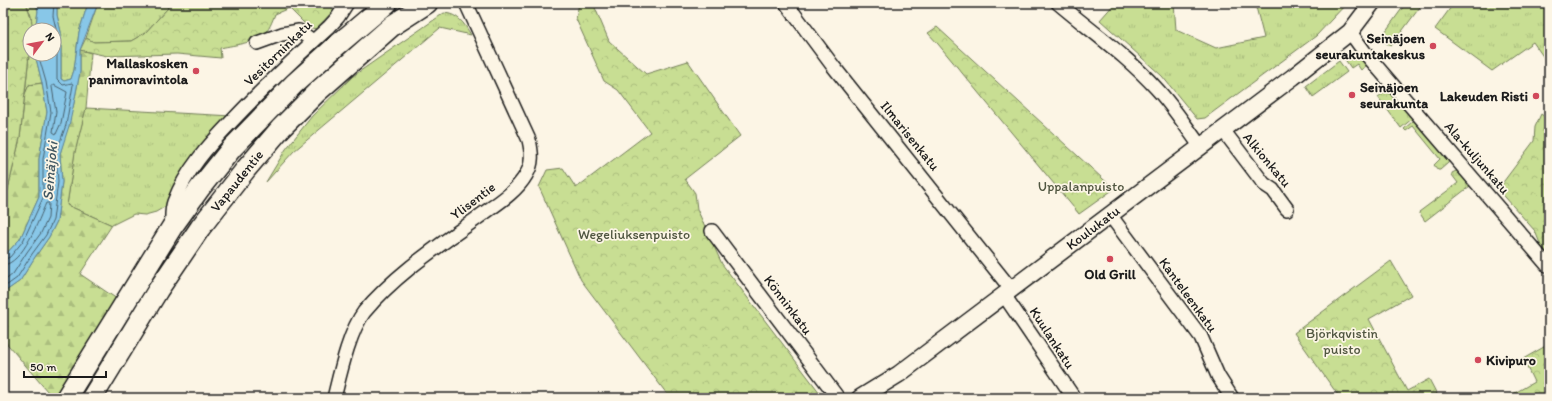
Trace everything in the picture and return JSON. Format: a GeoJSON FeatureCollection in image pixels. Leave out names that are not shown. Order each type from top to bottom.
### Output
{"type":"FeatureCollection","features":[{"type":"Feature","properties":{"kind":"main road","name":"Vapaudentie"},"geometry":{"type":"LineString","coordinates":[[66,398],[172,227],[200,188],[232,148],[289,89],[335,47],[387,3]]}},
{"type":"Feature","properties":{"kind":"main road","name":"Vapaudentie"},"geometry":{"type":"LineString","coordinates":[[92,398],[200,228],[246,169],[281,128],[317,92],[393,25],[427,3]]}},
{"type":"Feature","properties":{"kind":"street","name":"Vesitorninkatu"},"geometry":{"type":"LineString","coordinates":[[172,227],[172,213],[174,204],[191,170],[211,143],[246,106],[338,17],[347,3]]}},
{"type":"Feature","properties":{"kind":"street","name":"Ylisentie"},"geometry":{"type":"LineString","coordinates":[[334,398],[339,376],[352,335],[363,314],[388,287],[514,190],[527,174],[531,163],[532,152],[529,140],[466,3]]}},
{"type":"Feature","properties":{"kind":"street","name":"Ilmarisenkatu"},"geometry":{"type":"LineString","coordinates":[[786,3],[1008,292]]}},
{"type":"Feature","properties":{"kind":"street"},"geometry":{"type":"LineString","coordinates":[[1058,3],[1112,47],[1155,87],[1174,108],[1201,147]]}},
{"type":"Feature","properties":{"kind":"street","name":"Koulukatu"},"geometry":{"type":"LineString","coordinates":[[860,398],[899,374],[1201,147],[1350,32],[1372,3]]}},
{"type":"Feature","properties":{"kind":"street"},"geometry":{"type":"LineString","coordinates":[[257,43],[282,34],[299,31],[313,41]]}},
{"type":"Feature","properties":{"kind":"street","name":"Ala-kuljunkatu"},"geometry":{"type":"LineString","coordinates":[[1350,32],[1366,54],[1549,267]]}},
{"type":"Feature","properties":{"kind":"street","name":"Alkionkatu"},"geometry":{"type":"LineString","coordinates":[[1223,130],[1264,184],[1273,190],[1287,209]]}},
{"type":"Feature","properties":{"kind":"street","name":"Kanteleenkatu"},"geometry":{"type":"LineString","coordinates":[[1110,215],[1201,337],[1218,376],[1232,398]]}},
{"type":"Feature","properties":{"kind":"street","name":"Könninkatu"},"geometry":{"type":"LineString","coordinates":[[712,231],[838,398]]}},
{"type":"Feature","properties":{"kind":"street","name":"Kuulankatu"},"geometry":{"type":"LineString","coordinates":[[1008,292],[1074,398]]}},
{"type":"Feature","properties":{"kind":"green space"},"geometry":{"type":"Polygon","coordinates":[[[3,3],[26,3],[32,22],[22,22],[22,62],[28,62],[20,138],[3,210],[3,3]]]}},
{"type":"Feature","properties":{"kind":"green space"},"geometry":{"type":"Polygon","coordinates":[[[26,3],[36,3],[38,11],[36,22],[31,22],[31,16],[26,3]]]}},
{"type":"Feature","properties":{"kind":"green space"},"geometry":{"type":"Polygon","coordinates":[[[57,3],[88,3],[79,32],[74,70],[71,79],[64,81],[61,79],[62,22],[59,22],[57,3]]]}},
{"type":"Feature","properties":{"kind":"green space"},"geometry":{"type":"Polygon","coordinates":[[[98,3],[166,3],[168,8],[145,33],[131,41],[94,42],[86,38],[98,3]]]}},
{"type":"Feature","properties":{"kind":"green space"},"geometry":{"type":"Polygon","coordinates":[[[166,3],[328,3],[334,10],[316,29],[308,27],[289,8],[275,14],[267,31],[260,38],[249,42],[220,48],[221,58],[177,54],[107,56],[80,50],[86,38],[94,42],[131,41],[145,33],[168,8],[166,3]]]}},
{"type":"Feature","properties":{"kind":"green space","name":"Wegeliuksenpuisto"},"geometry":{"type":"Polygon","coordinates":[[[579,3],[593,3],[609,41],[646,74],[688,61],[740,136],[685,179],[695,193],[697,209],[722,264],[823,397],[670,398],[581,280],[539,187],[547,170],[563,168],[576,188],[650,132],[618,90],[604,81],[576,19],[579,3]]]}},
{"type":"Feature","properties":{"kind":"green space"},"geometry":{"type":"Polygon","coordinates":[[[1115,3],[1174,3],[1176,30],[1216,48],[1264,38],[1255,3],[1347,3],[1316,36],[1205,118],[1197,119],[1162,76],[1100,20],[1115,3]]]}},
{"type":"Feature","properties":{"kind":"green space"},"geometry":{"type":"Polygon","coordinates":[[[1406,3],[1423,3],[1391,46],[1380,39],[1406,3]]]}},
{"type":"Feature","properties":{"kind":"green space"},"geometry":{"type":"Polygon","coordinates":[[[1454,3],[1549,3],[1549,65],[1533,42],[1492,71],[1435,29],[1454,3]]]}},
{"type":"Feature","properties":{"kind":"green space"},"geometry":{"type":"Polygon","coordinates":[[[444,13],[457,17],[471,35],[440,28],[294,151],[266,182],[286,149],[312,116],[353,76],[444,13]]]}},
{"type":"Feature","properties":{"kind":"green space","name":"Uppalanpuisto"},"geometry":{"type":"Polygon","coordinates":[[[937,27],[1114,189],[1079,214],[928,33],[937,27]]]}},
{"type":"Feature","properties":{"kind":"green space"},"geometry":{"type":"Polygon","coordinates":[[[80,50],[91,53],[86,108],[75,152],[67,205],[112,225],[80,274],[120,301],[57,398],[53,398],[3,339],[3,293],[20,281],[49,237],[57,221],[62,182],[60,154],[74,103],[80,72],[80,50]]]}},
{"type":"Feature","properties":{"kind":"green space"},"geometry":{"type":"Polygon","coordinates":[[[1347,56],[1357,59],[1360,57],[1367,65],[1361,70],[1357,64],[1351,68],[1344,58],[1347,56]]]}},
{"type":"Feature","properties":{"kind":"green space"},"geometry":{"type":"Polygon","coordinates":[[[1339,61],[1347,72],[1313,97],[1306,86],[1339,61]]]}},
{"type":"Feature","properties":{"kind":"green space"},"geometry":{"type":"Polygon","coordinates":[[[28,62],[37,62],[42,83],[29,85],[25,94],[28,62]]]}},
{"type":"Feature","properties":{"kind":"green space"},"geometry":{"type":"Polygon","coordinates":[[[42,83],[47,112],[39,159],[39,197],[20,239],[3,257],[3,210],[20,138],[25,94],[29,85],[42,83]]]}},
{"type":"Feature","properties":{"kind":"green space"},"geometry":{"type":"Polygon","coordinates":[[[1389,89],[1413,118],[1401,128],[1378,97],[1389,89]]]}},
{"type":"Feature","properties":{"kind":"green space"},"geometry":{"type":"Polygon","coordinates":[[[86,108],[232,116],[166,206],[156,212],[145,215],[134,214],[112,225],[67,205],[75,151],[86,108]]]}},
{"type":"Feature","properties":{"kind":"green space"},"geometry":{"type":"Polygon","coordinates":[[[1541,114],[1549,120],[1549,256],[1541,246],[1535,231],[1498,189],[1534,141],[1535,127],[1541,114]]]}},
{"type":"Feature","properties":{"kind":"green space"},"geometry":{"type":"Polygon","coordinates":[[[1415,121],[1449,160],[1448,163],[1440,170],[1438,170],[1434,165],[1440,159],[1413,126],[1406,131],[1404,129],[1415,121]]]}},
{"type":"Feature","properties":{"kind":"green space"},"geometry":{"type":"Polygon","coordinates":[[[1456,171],[1467,179],[1470,186],[1425,221],[1419,212],[1458,183],[1452,175],[1452,173],[1456,171]]]}},
{"type":"Feature","properties":{"kind":"green space","name":"Björkqvistin puisto"},"geometry":{"type":"Polygon","coordinates":[[[1391,261],[1411,295],[1369,319],[1407,391],[1429,379],[1439,398],[1340,398],[1294,333],[1391,261]]]}},
{"type":"Feature","properties":{"kind":"green space"},"geometry":{"type":"Polygon","coordinates":[[[1549,344],[1549,398],[1506,398],[1534,382],[1523,359],[1549,344]]]}},
{"type":"Feature","properties":{"kind":"water"},"geometry":{"type":"Polygon","coordinates":[[[36,3],[57,3],[59,22],[36,22],[38,11],[36,3]]]}},
{"type":"Feature","properties":{"kind":"water","name":"Seinäjoki"},"geometry":{"type":"Polygon","coordinates":[[[88,3],[98,3],[80,50],[80,72],[69,126],[60,154],[62,182],[57,221],[49,237],[20,281],[3,293],[3,257],[20,239],[39,197],[39,159],[47,112],[37,62],[61,62],[61,79],[64,81],[71,79],[74,70],[79,32],[88,3]]]}},
{"type":"Feature","properties":{"kind":"place","name":"Seinäjoen seurakuntakeskus"},"geometry":{"type":"Point","coordinates":[1433,46]}},
{"type":"Feature","properties":{"kind":"place","name":"Mallaskosken panimoravintola"},"geometry":{"type":"Point","coordinates":[196,71]}},
{"type":"Feature","properties":{"kind":"place","name":"Seinäjoen seurakunta"},"geometry":{"type":"Point","coordinates":[1352,95]}},
{"type":"Feature","properties":{"kind":"place","name":"Lakeuden Risti"},"geometry":{"type":"Point","coordinates":[1536,96]}},
{"type":"Feature","properties":{"kind":"place","name":"Old Grill"},"geometry":{"type":"Point","coordinates":[1110,259]}},
{"type":"Feature","properties":{"kind":"place","name":"Kivipuro"},"geometry":{"type":"Point","coordinates":[1478,360]}}]}
